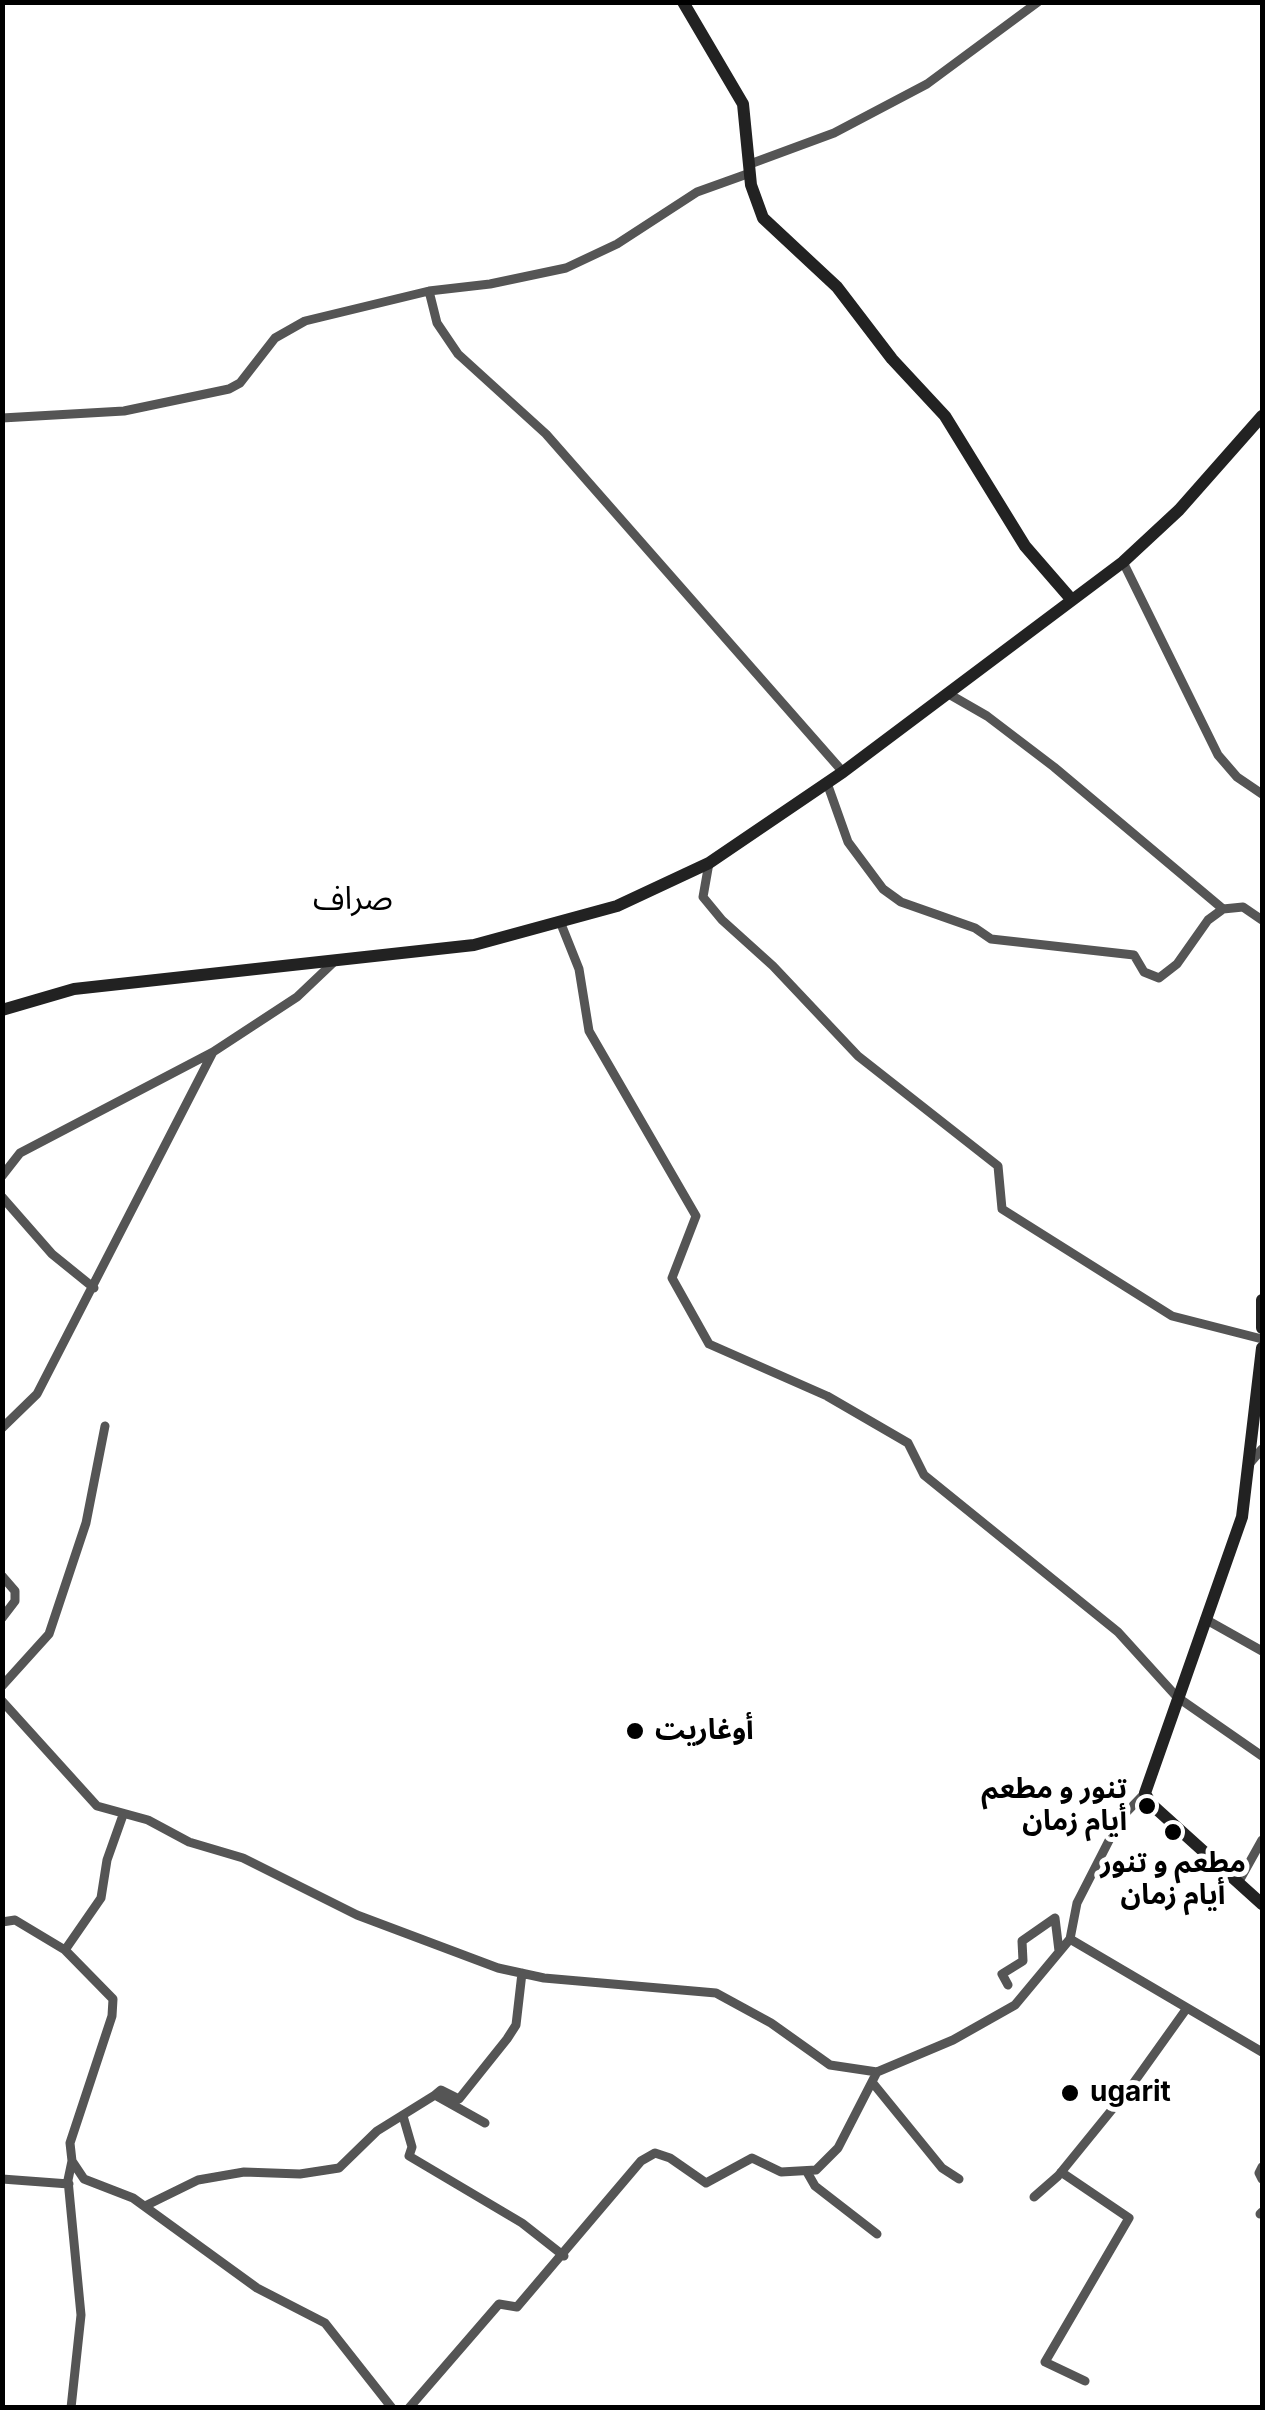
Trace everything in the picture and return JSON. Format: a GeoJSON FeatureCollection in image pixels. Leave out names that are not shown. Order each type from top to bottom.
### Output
{"type":"FeatureCollection","features":[{"type":"Feature","properties":{"kind":"main road"},"geometry":{"type":"LineString","coordinates":[[683,2],[743,104],[755,206],[762,218],[838,287],[892,359],[945,416],[1026,546],[1071,599]]}},
{"type":"Feature","properties":{"kind":"main road"},"geometry":{"type":"LineString","coordinates":[[2,1010],[74,989],[474,945],[617,906],[709,863],[843,772],[1123,562],[1179,510],[1262,416]]}},
{"type":"Feature","properties":{"kind":"main road"},"geometry":{"type":"LineString","coordinates":[[1262,1300],[1262,1328]]}},
{"type":"Feature","properties":{"kind":"main road"},"geometry":{"type":"LineString","coordinates":[[1262,1348],[1241,1520],[1145,1793],[1151,1804],[1262,1904]]}},
{"type":"Feature","properties":{"kind":"street"},"geometry":{"type":"LineString","coordinates":[[2,418],[79,417],[202,398],[240,383],[262,351],[305,321],[429,291],[490,284],[566,268],[617,244],[696,192],[834,133],[927,84],[1038,2]]}},
{"type":"Feature","properties":{"kind":"street"},"geometry":{"type":"LineString","coordinates":[[429,291],[438,322],[458,354],[546,434],[843,772]]}},
{"type":"Feature","properties":{"kind":"street"},"geometry":{"type":"LineString","coordinates":[[1123,562],[1218,755],[1237,777],[1262,794]]}},
{"type":"Feature","properties":{"kind":"street"},"geometry":{"type":"LineString","coordinates":[[947,693],[987,716],[1054,768],[1224,908]]}},
{"type":"Feature","properties":{"kind":"street"},"geometry":{"type":"LineString","coordinates":[[827,783],[848,842],[883,889],[902,902],[975,928],[991,938],[1134,955],[1144,972],[1160,978],[1177,964],[1208,920],[1224,908],[1242,907],[1262,920]]}},
{"type":"Feature","properties":{"kind":"street"},"geometry":{"type":"LineString","coordinates":[[709,863],[703,897],[722,920],[774,966],[858,1056],[998,1166],[1002,1209],[1077,1252],[1172,1316],[1262,1340]]}},
{"type":"Feature","properties":{"kind":"street"},"geometry":{"type":"LineString","coordinates":[[561,924],[579,969],[590,1031],[696,1216],[672,1278],[710,1344],[827,1396],[908,1443],[924,1475],[1118,1632],[1177,1697],[1262,1756]]}},
{"type":"Feature","properties":{"kind":"street"},"geometry":{"type":"LineString","coordinates":[[2,1176],[20,1152],[213,1052],[297,997],[338,958]]}},
{"type":"Feature","properties":{"kind":"street"},"geometry":{"type":"LineString","coordinates":[[2,1428],[37,1394],[213,1052]]}},
{"type":"Feature","properties":{"kind":"street"},"geometry":{"type":"LineString","coordinates":[[2,1197],[52,1254],[94,1288]]}},
{"type":"Feature","properties":{"kind":"street"},"geometry":{"type":"LineString","coordinates":[[2,1686],[49,1634],[86,1523],[105,1426]]}},
{"type":"Feature","properties":{"kind":"street"},"geometry":{"type":"LineString","coordinates":[[1250,1463],[1262,1448]]}},
{"type":"Feature","properties":{"kind":"street"},"geometry":{"type":"LineString","coordinates":[[2,1576],[15,1591],[15,1601],[2,1618]]}},
{"type":"Feature","properties":{"kind":"street"},"geometry":{"type":"LineString","coordinates":[[1205,1619],[1262,1651]]}},
{"type":"Feature","properties":{"kind":"street"},"geometry":{"type":"LineString","coordinates":[[2,1701],[81,1793],[97,1806],[243,1858],[356,1915],[522,1973],[716,1993],[772,2023],[830,2065],[874,2077],[942,2168],[959,2179]]}},
{"type":"Feature","properties":{"kind":"street"},"geometry":{"type":"LineString","coordinates":[[408,2408],[499,2304],[517,2306],[564,2256],[641,2161],[655,2153],[706,2183],[752,2158],[781,2172],[816,2170],[838,2148],[874,2077],[1015,2005],[1070,1939],[1076,1902],[1120,1819],[1145,1793]]}},
{"type":"Feature","properties":{"kind":"street"},"geometry":{"type":"LineString","coordinates":[[65,1950],[101,1898],[107,1860],[123,1815]]}},
{"type":"Feature","properties":{"kind":"street"},"geometry":{"type":"LineString","coordinates":[[1238,1883],[1262,1840]]}},
{"type":"Feature","properties":{"kind":"street"},"geometry":{"type":"LineString","coordinates":[[1008,1985],[1002,1974],[1022,1961],[1022,1941],[1055,1918],[1059,1952]]}},
{"type":"Feature","properties":{"kind":"street"},"geometry":{"type":"LineString","coordinates":[[2,1922],[15,1920],[65,1950],[113,1999],[112,2016],[70,2143],[69,2184],[81,2314],[72,2408]]}},
{"type":"Feature","properties":{"kind":"street"},"geometry":{"type":"LineString","coordinates":[[1070,1939],[1262,2052]]}},
{"type":"Feature","properties":{"kind":"street"},"geometry":{"type":"LineString","coordinates":[[459,2099],[516,2025],[522,1973]]}},
{"type":"Feature","properties":{"kind":"street"},"geometry":{"type":"LineString","coordinates":[[1034,2198],[1061,2172],[1168,2040],[1187,2008]]}},
{"type":"Feature","properties":{"kind":"street"},"geometry":{"type":"LineString","coordinates":[[145,2206],[198,2180],[244,2172],[300,2174],[339,2168],[365,2140],[441,2090],[469,2104],[474,2116]]}},
{"type":"Feature","properties":{"kind":"street"},"geometry":{"type":"LineString","coordinates":[[435,2095],[484,2123]]}},
{"type":"Feature","properties":{"kind":"street"},"geometry":{"type":"LineString","coordinates":[[403,2116],[412,2147],[410,2156],[522,2223],[564,2256]]}},
{"type":"Feature","properties":{"kind":"street"},"geometry":{"type":"LineString","coordinates":[[72,2161],[84,2178],[145,2206],[257,2288],[325,2322],[392,2408]]}},
{"type":"Feature","properties":{"kind":"street"},"geometry":{"type":"LineString","coordinates":[[1262,2167],[1258,2173],[1262,2178]]}},
{"type":"Feature","properties":{"kind":"street"},"geometry":{"type":"LineString","coordinates":[[806,2172],[815,2186],[877,2234]]}},
{"type":"Feature","properties":{"kind":"street"},"geometry":{"type":"LineString","coordinates":[[1061,2172],[1128,2218],[1045,2362],[1085,2381]]}},
{"type":"Feature","properties":{"kind":"street"},"geometry":{"type":"LineString","coordinates":[[2,2179],[69,2184]]}},
{"type":"Feature","properties":{"kind":"place","name":"أوغاريت"},"geometry":{"type":"Point","coordinates":[635,1731]}},
{"type":"Feature","properties":{"kind":"place","name":"تنور و مطعم أيام زمان"},"geometry":{"type":"Point","coordinates":[1147,1806]}},
{"type":"Feature","properties":{"kind":"place","name":"مطعم و تنور أيام زمان"},"geometry":{"type":"Point","coordinates":[1173,1832]}},
{"type":"Feature","properties":{"kind":"place","name":"ugarit"},"geometry":{"type":"Point","coordinates":[1070,2093]}},
{"type":"Feature","properties":{"kind":"district","name":"صراف"},"geometry":{"type":"Point","coordinates":[353,899]}}]}
